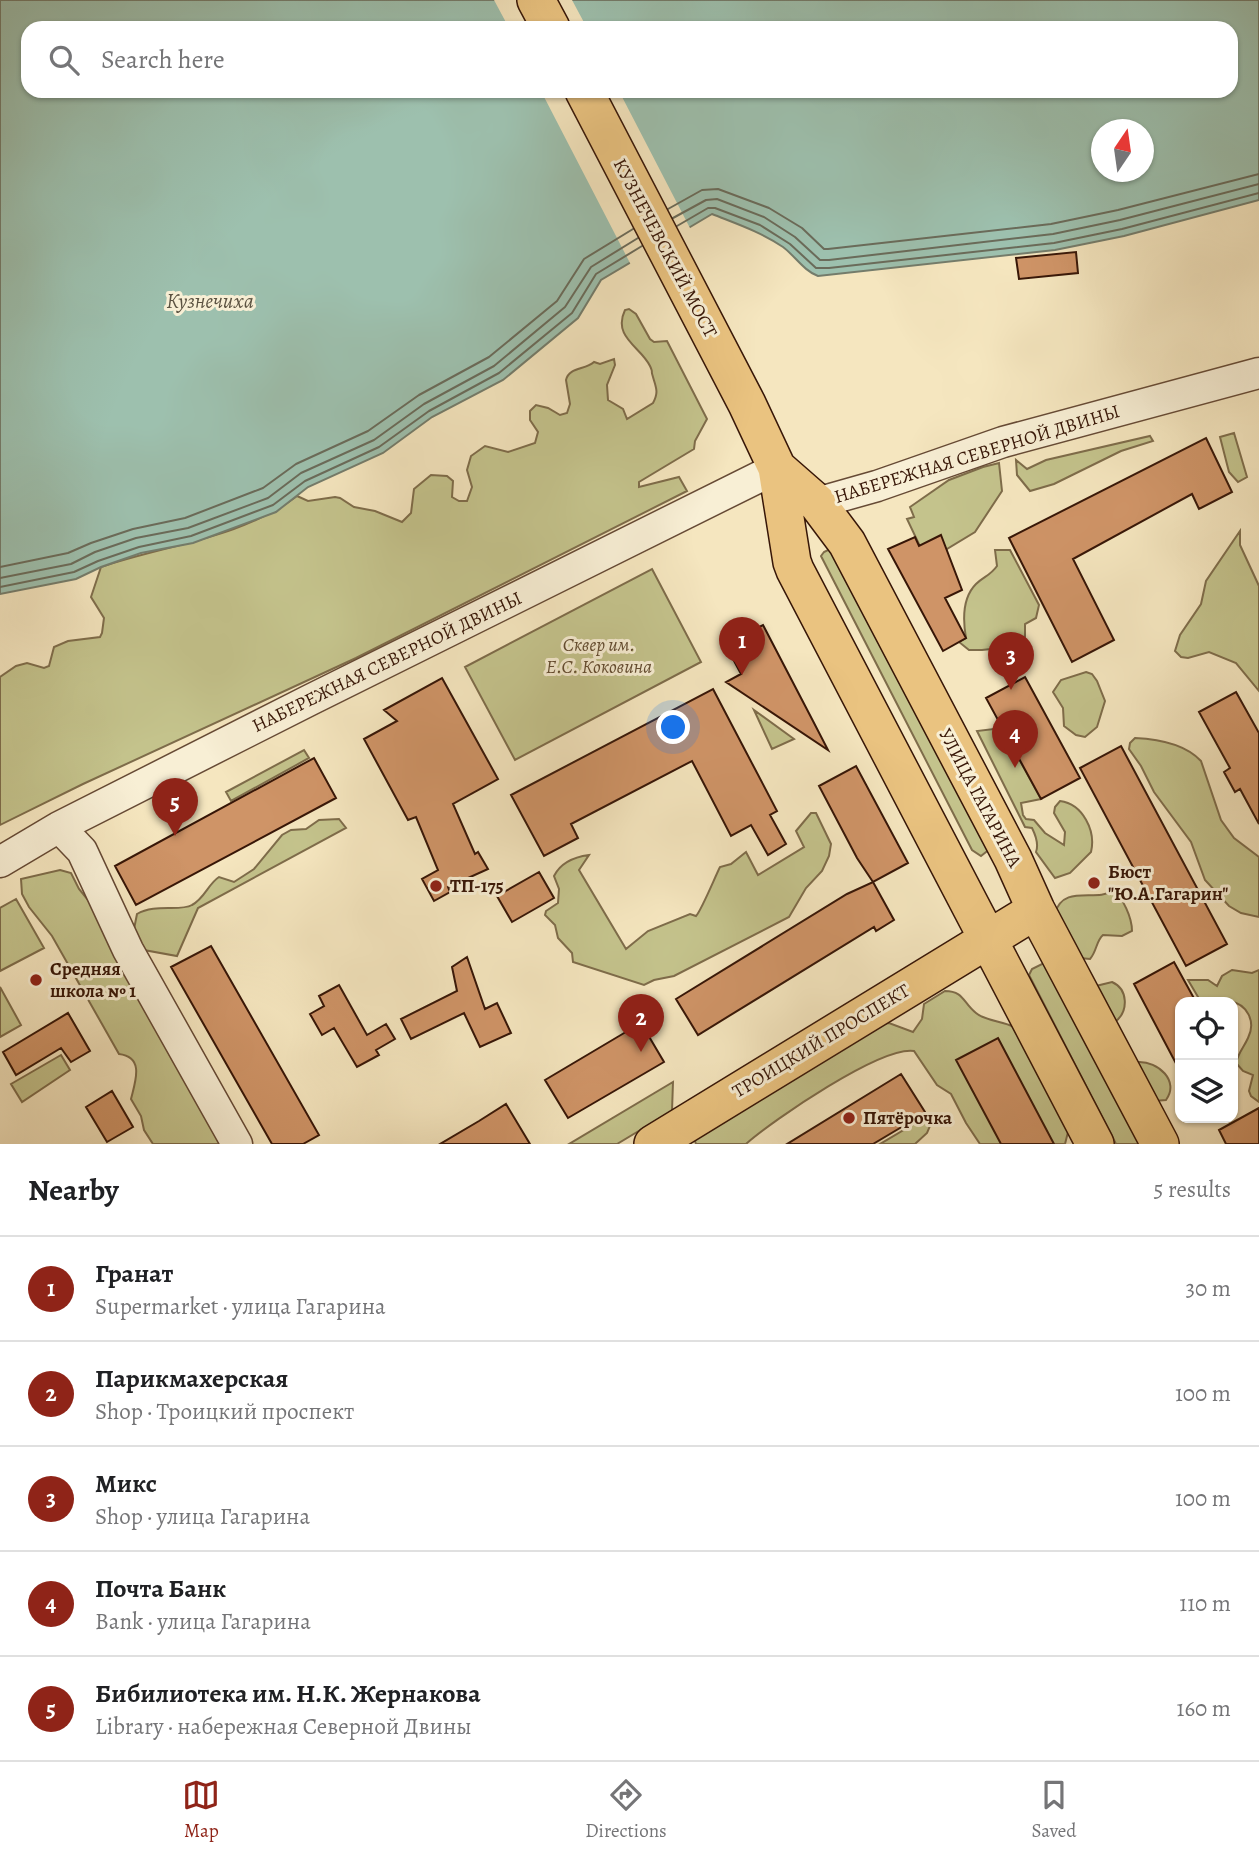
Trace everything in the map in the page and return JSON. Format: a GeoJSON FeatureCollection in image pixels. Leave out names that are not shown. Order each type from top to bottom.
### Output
{"type":"FeatureCollection","features":[{"type":"Feature","properties":{"kind":"main road"},"geometry":{"type":"LineString","coordinates":[[536,0],[547,21]]}},
{"type":"Feature","properties":{"kind":"main road","name":"КУЗНЕЧЕВСКИЙ МОСТ"},"geometry":{"type":"LineString","coordinates":[[588,98],[747,404]]}},
{"type":"Feature","properties":{"kind":"main road","name":"УЛИЦА ГАГАРИНА"},"geometry":{"type":"LineString","coordinates":[[747,404],[777,468],[795,570],[1096,1144]]}},
{"type":"Feature","properties":{"kind":"main road","name":"УЛИЦА ГАГАРИНА"},"geometry":{"type":"LineString","coordinates":[[777,468],[817,503],[847,543],[1160,1144]]}},
{"type":"Feature","properties":{"kind":"main road","name":"ТРОИЦКИЙ ПРОСПЕКТ"},"geometry":{"type":"LineString","coordinates":[[653,1144],[1036,910]]}},
{"type":"Feature","properties":{"kind":"street","name":"НАБЕРЕЖНАЯ СЕВЕРНОЙ ДВИНЫ"},"geometry":{"type":"LineString","coordinates":[[817,503],[877,486],[1003,442],[1259,373]]}},
{"type":"Feature","properties":{"kind":"street","name":"НАБЕРЕЖНАЯ СЕВЕРНОЙ ДВИНЫ"},"geometry":{"type":"LineString","coordinates":[[0,862],[59,827],[777,468]]}},
{"type":"Feature","properties":{"kind":"street"},"geometry":{"type":"LineString","coordinates":[[59,827],[82,851],[128,950],[237,1144]]}},
{"type":"Feature","properties":{"kind":"green space"},"geometry":{"type":"Polygon","coordinates":[[[629,309],[636,314],[650,339],[654,342],[667,341],[707,419],[695,441],[694,449],[639,482],[639,487],[679,477],[687,491],[356,658],[0,825],[0,677],[16,666],[27,663],[44,668],[49,666],[54,647],[68,641],[100,637],[104,618],[91,597],[101,567],[228,531],[252,522],[297,496],[308,501],[340,498],[354,507],[375,511],[402,522],[411,513],[414,489],[431,475],[447,476],[453,481],[452,497],[467,501],[472,487],[467,470],[471,456],[485,446],[508,452],[535,443],[538,432],[530,420],[530,411],[536,405],[560,415],[567,413],[570,404],[566,380],[570,373],[594,362],[600,364],[614,359],[615,365],[607,385],[608,400],[623,409],[627,419],[653,403],[656,390],[651,369],[646,359],[629,341],[622,327],[625,310],[629,309]]]}},
{"type":"Feature","properties":{"kind":"green space"},"geometry":{"type":"Polygon","coordinates":[[[1234,433],[1247,477],[1238,482],[1229,472],[1220,437],[1234,433]]]}},
{"type":"Feature","properties":{"kind":"green space"},"geometry":{"type":"Polygon","coordinates":[[[1150,436],[1153,441],[1121,451],[1054,484],[1030,491],[1017,475],[1016,460],[1027,469],[1046,460],[1150,436]]]}},
{"type":"Feature","properties":{"kind":"green space"},"geometry":{"type":"Polygon","coordinates":[[[999,463],[1002,491],[975,532],[927,561],[907,519],[914,517],[910,507],[949,480],[999,463]]]}},
{"type":"Feature","properties":{"kind":"green space"},"geometry":{"type":"Polygon","coordinates":[[[1240,531],[1240,545],[1259,586],[1259,691],[1236,663],[1209,652],[1188,658],[1181,657],[1175,651],[1180,635],[1201,604],[1206,581],[1240,531]]]}},
{"type":"Feature","properties":{"kind":"green space"},"geometry":{"type":"Polygon","coordinates":[[[834,547],[991,848],[981,856],[972,850],[821,556],[834,547]]]}},
{"type":"Feature","properties":{"kind":"green space"},"geometry":{"type":"Polygon","coordinates":[[[995,550],[1010,550],[1039,605],[1036,618],[1025,624],[1025,637],[1003,642],[991,649],[969,650],[959,642],[966,638],[966,603],[976,584],[997,566],[995,550]]]}},
{"type":"Feature","properties":{"kind":"green space","name":"Сквер им. Е.С. Коковина"},"geometry":{"type":"Polygon","coordinates":[[[652,569],[701,662],[515,760],[465,667],[652,569]]]}},
{"type":"Feature","properties":{"kind":"green space"},"geometry":{"type":"Polygon","coordinates":[[[1086,672],[1092,674],[1097,681],[1105,701],[1097,727],[1085,737],[1076,735],[1064,726],[1063,708],[1053,692],[1061,680],[1086,672]]]}},
{"type":"Feature","properties":{"kind":"green space"},"geometry":{"type":"Polygon","coordinates":[[[754,710],[794,739],[772,749],[754,710]]]}},
{"type":"Feature","properties":{"kind":"green space"},"geometry":{"type":"Polygon","coordinates":[[[1002,728],[1041,799],[1021,803],[1026,819],[1034,820],[1045,833],[1064,845],[1065,832],[1054,813],[1060,801],[1075,807],[1086,820],[1092,836],[1091,852],[1070,873],[1055,878],[1036,852],[1037,840],[1032,828],[1025,827],[977,731],[1002,728]]]}},
{"type":"Feature","properties":{"kind":"green space"},"geometry":{"type":"Polygon","coordinates":[[[1135,738],[1170,744],[1187,750],[1201,761],[1221,820],[1234,838],[1259,857],[1259,917],[1241,913],[1229,906],[1205,880],[1191,842],[1154,792],[1129,749],[1135,738]]]}},
{"type":"Feature","properties":{"kind":"green space"},"geometry":{"type":"Polygon","coordinates":[[[304,750],[309,758],[231,801],[226,792],[304,750]]]}},
{"type":"Feature","properties":{"kind":"green space"},"geometry":{"type":"Polygon","coordinates":[[[811,813],[816,813],[831,844],[829,856],[822,871],[806,888],[789,917],[674,976],[644,985],[573,962],[572,953],[558,938],[555,925],[545,915],[546,911],[558,903],[559,889],[554,876],[557,871],[568,861],[589,855],[579,870],[626,949],[648,931],[690,914],[696,916],[720,867],[731,864],[746,852],[758,875],[804,847],[796,831],[811,813]]]}},
{"type":"Feature","properties":{"kind":"green space"},"geometry":{"type":"Polygon","coordinates":[[[339,819],[346,828],[198,908],[177,956],[144,950],[134,929],[137,914],[152,909],[192,905],[219,877],[234,882],[254,869],[282,835],[291,830],[306,829],[319,820],[339,819]]]}},
{"type":"Feature","properties":{"kind":"green space"},"geometry":{"type":"Polygon","coordinates":[[[60,870],[71,873],[79,889],[97,911],[226,1144],[153,1144],[144,1130],[141,1116],[131,1099],[136,1078],[135,1065],[127,1056],[119,1054],[52,936],[22,894],[21,879],[60,870]]]}},
{"type":"Feature","properties":{"kind":"green space"},"geometry":{"type":"Polygon","coordinates":[[[1113,891],[1126,908],[1132,931],[1122,936],[1103,935],[1090,959],[1080,958],[1055,913],[1059,904],[1073,896],[1106,894],[1113,891]]]}},
{"type":"Feature","properties":{"kind":"green space"},"geometry":{"type":"Polygon","coordinates":[[[16,899],[44,948],[0,971],[0,908],[16,899]]]}},
{"type":"Feature","properties":{"kind":"green space"},"geometry":{"type":"Polygon","coordinates":[[[1048,961],[1146,1144],[1116,1144],[1029,975],[1032,969],[1048,961]]]}},
{"type":"Feature","properties":{"kind":"green space"},"geometry":{"type":"Polygon","coordinates":[[[1232,970],[1252,973],[1259,970],[1259,1102],[1249,1091],[1253,1075],[1238,1065],[1238,1056],[1250,1032],[1249,1015],[1238,1004],[1238,997],[1198,997],[1188,980],[1208,980],[1217,986],[1222,976],[1232,970]]]}},
{"type":"Feature","properties":{"kind":"green space"},"geometry":{"type":"Polygon","coordinates":[[[1112,982],[1121,990],[1125,1000],[1123,1012],[1115,1022],[1096,986],[1112,982]]]}},
{"type":"Feature","properties":{"kind":"green space"},"geometry":{"type":"Polygon","coordinates":[[[0,987],[21,1025],[0,1037],[0,987]]]}},
{"type":"Feature","properties":{"kind":"green space"},"geometry":{"type":"Polygon","coordinates":[[[945,991],[960,995],[980,1016],[1014,1027],[1066,1122],[1068,1132],[1065,1144],[980,1144],[951,1094],[937,1085],[914,1051],[898,1053],[853,1072],[802,1103],[746,1144],[696,1144],[695,1141],[687,1139],[881,1024],[889,1023],[913,1032],[922,1019],[924,1004],[945,991]]]}},
{"type":"Feature","properties":{"kind":"green space"},"geometry":{"type":"Polygon","coordinates":[[[61,1055],[70,1070],[22,1102],[11,1084],[61,1055]]]}},
{"type":"Feature","properties":{"kind":"green space"},"geometry":{"type":"Polygon","coordinates":[[[1138,1062],[1153,1065],[1169,1079],[1170,1093],[1166,1100],[1154,1101],[1135,1066],[1138,1062]]]}},
{"type":"Feature","properties":{"kind":"green space"},"geometry":{"type":"Polygon","coordinates":[[[673,1082],[672,1111],[617,1144],[569,1144],[673,1082]]]}},
{"type":"Feature","properties":{"kind":"green space"},"geometry":{"type":"Polygon","coordinates":[[[924,1118],[930,1126],[927,1133],[915,1144],[880,1144],[924,1118]]]}},
{"type":"Feature","properties":{"kind":"water","name":"Кузнечиха"},"geometry":{"type":"Polygon","coordinates":[[[0,0],[1259,0],[1259,200],[1124,236],[1055,250],[818,276],[808,271],[775,242],[712,214],[601,280],[578,318],[503,380],[432,417],[383,453],[308,487],[276,512],[193,543],[141,553],[76,579],[0,594],[0,0]]]}},
{"type":"Feature","properties":{"kind":"pier"},"geometry":{"type":"Polygon","coordinates":[[[494,0],[572,0],[583,21],[505,21],[494,0]]]}},
{"type":"Feature","properties":{"kind":"pier"},"geometry":{"type":"Polygon","coordinates":[[[545,98],[623,98],[691,230],[631,265],[545,98]]]}},
{"type":"Feature","properties":{"kind":"building"},"geometry":{"type":"Polygon","coordinates":[[[1076,252],[1078,273],[1019,279],[1016,258],[1076,252]]]}},
{"type":"Feature","properties":{"kind":"building"},"geometry":{"type":"Polygon","coordinates":[[[1206,438],[1232,492],[1199,509],[1192,494],[1073,559],[1114,640],[1072,662],[1009,538],[1206,438]]]}},
{"type":"Feature","properties":{"kind":"building"},"geometry":{"type":"Polygon","coordinates":[[[941,535],[962,590],[945,598],[966,638],[943,651],[888,549],[915,537],[919,546],[941,535]]]}},
{"type":"Feature","properties":{"kind":"building"},"geometry":{"type":"Polygon","coordinates":[[[763,625],[828,750],[726,682],[741,674],[725,644],[763,625]]]}},
{"type":"Feature","properties":{"kind":"building"},"geometry":{"type":"Polygon","coordinates":[[[1025,677],[1080,778],[1041,799],[986,698],[1025,677]]]}},
{"type":"Feature","properties":{"kind":"building"},"geometry":{"type":"Polygon","coordinates":[[[442,678],[498,779],[453,804],[475,854],[478,852],[488,869],[448,887],[450,892],[434,901],[422,879],[438,870],[416,817],[408,820],[364,739],[397,721],[384,710],[442,678]]]}},
{"type":"Feature","properties":{"kind":"building"},"geometry":{"type":"Polygon","coordinates":[[[713,689],[777,811],[770,815],[786,844],[768,855],[751,825],[731,836],[692,761],[571,824],[578,838],[544,856],[511,795],[713,689]]]}},
{"type":"Feature","properties":{"kind":"building"},"geometry":{"type":"Polygon","coordinates":[[[1236,692],[1259,733],[1259,824],[1240,789],[1235,792],[1224,772],[1230,768],[1199,712],[1236,692]]]}},
{"type":"Feature","properties":{"kind":"building"},"geometry":{"type":"Polygon","coordinates":[[[1121,746],[1227,944],[1186,966],[1080,768],[1121,746]]]}},
{"type":"Feature","properties":{"kind":"building"},"geometry":{"type":"Polygon","coordinates":[[[314,758],[336,798],[136,905],[115,866],[314,758]]]}},
{"type":"Feature","properties":{"kind":"building"},"geometry":{"type":"Polygon","coordinates":[[[856,766],[908,863],[873,882],[857,858],[819,786],[856,766]]]}},
{"type":"Feature","properties":{"kind":"building"},"geometry":{"type":"Polygon","coordinates":[[[539,872],[554,898],[512,922],[497,896],[539,872]]]}},
{"type":"Feature","properties":{"kind":"building"},"geometry":{"type":"Polygon","coordinates":[[[873,882],[894,920],[876,931],[874,927],[698,1035],[676,999],[847,894],[873,882]]]}},
{"type":"Feature","properties":{"kind":"building"},"geometry":{"type":"Polygon","coordinates":[[[211,946],[319,1135],[303,1144],[272,1144],[171,967],[211,946]]]}},
{"type":"Feature","properties":{"kind":"building"},"geometry":{"type":"Polygon","coordinates":[[[467,957],[485,1009],[497,1003],[511,1033],[480,1047],[464,1013],[411,1039],[401,1019],[457,991],[452,967],[467,957]]]}},
{"type":"Feature","properties":{"kind":"building"},"geometry":{"type":"Polygon","coordinates":[[[1174,962],[1193,997],[1175,997],[1175,1062],[1134,984],[1174,962]]]}},
{"type":"Feature","properties":{"kind":"building"},"geometry":{"type":"Polygon","coordinates":[[[339,985],[367,1035],[386,1024],[395,1039],[376,1050],[379,1055],[357,1067],[334,1028],[322,1035],[310,1014],[324,1006],[319,996],[339,985]]]}},
{"type":"Feature","properties":{"kind":"building"},"geometry":{"type":"Polygon","coordinates":[[[68,1013],[90,1051],[71,1062],[61,1048],[16,1075],[3,1052],[68,1013]]]}},
{"type":"Feature","properties":{"kind":"building"},"geometry":{"type":"Polygon","coordinates":[[[641,1023],[664,1062],[568,1118],[545,1080],[641,1023]]]}},
{"type":"Feature","properties":{"kind":"building"},"geometry":{"type":"Polygon","coordinates":[[[998,1038],[1054,1144],[1001,1144],[956,1060],[998,1038]]]}},
{"type":"Feature","properties":{"kind":"building"},"geometry":{"type":"Polygon","coordinates":[[[901,1074],[925,1112],[905,1125],[873,1144],[787,1144],[901,1074]]]}},
{"type":"Feature","properties":{"kind":"building"},"geometry":{"type":"Polygon","coordinates":[[[112,1091],[133,1127],[107,1142],[86,1107],[112,1091]]]}},
{"type":"Feature","properties":{"kind":"building"},"geometry":{"type":"Polygon","coordinates":[[[506,1104],[530,1144],[440,1144],[479,1121],[506,1104]]]}},
{"type":"Feature","properties":{"kind":"building"},"geometry":{"type":"Polygon","coordinates":[[[1259,1108],[1259,1144],[1226,1144],[1219,1130],[1232,1123],[1238,1123],[1238,1120],[1259,1108]]]}},
{"type":"Feature","properties":{"kind":"place","name":"Гранат"},"geometry":{"type":"Point","coordinates":[742,675]}},
{"type":"Feature","properties":{"kind":"place","name":"Микс"},"geometry":{"type":"Point","coordinates":[1011,690]}},
{"type":"Feature","properties":{"kind":"place","name":"Почта Банк"},"geometry":{"type":"Point","coordinates":[1015,768]}},
{"type":"Feature","properties":{"kind":"place","name":"Бибилиотека им. Н.К. Жернакова"},"geometry":{"type":"Point","coordinates":[175,836]}},
{"type":"Feature","properties":{"kind":"place","name":"Бюст \"Ю.А.Гагарин\""},"geometry":{"type":"Point","coordinates":[1094,883]}},
{"type":"Feature","properties":{"kind":"place","name":"ТП-175"},"geometry":{"type":"Point","coordinates":[436,886]}},
{"type":"Feature","properties":{"kind":"place","name":"Средняя школа № 1"},"geometry":{"type":"Point","coordinates":[36,980]}},
{"type":"Feature","properties":{"kind":"place","name":"Парикмахерская"},"geometry":{"type":"Point","coordinates":[641,1052]}},
{"type":"Feature","properties":{"kind":"place","name":"Пятёрочка"},"geometry":{"type":"Point","coordinates":[849,1118]}}]}
